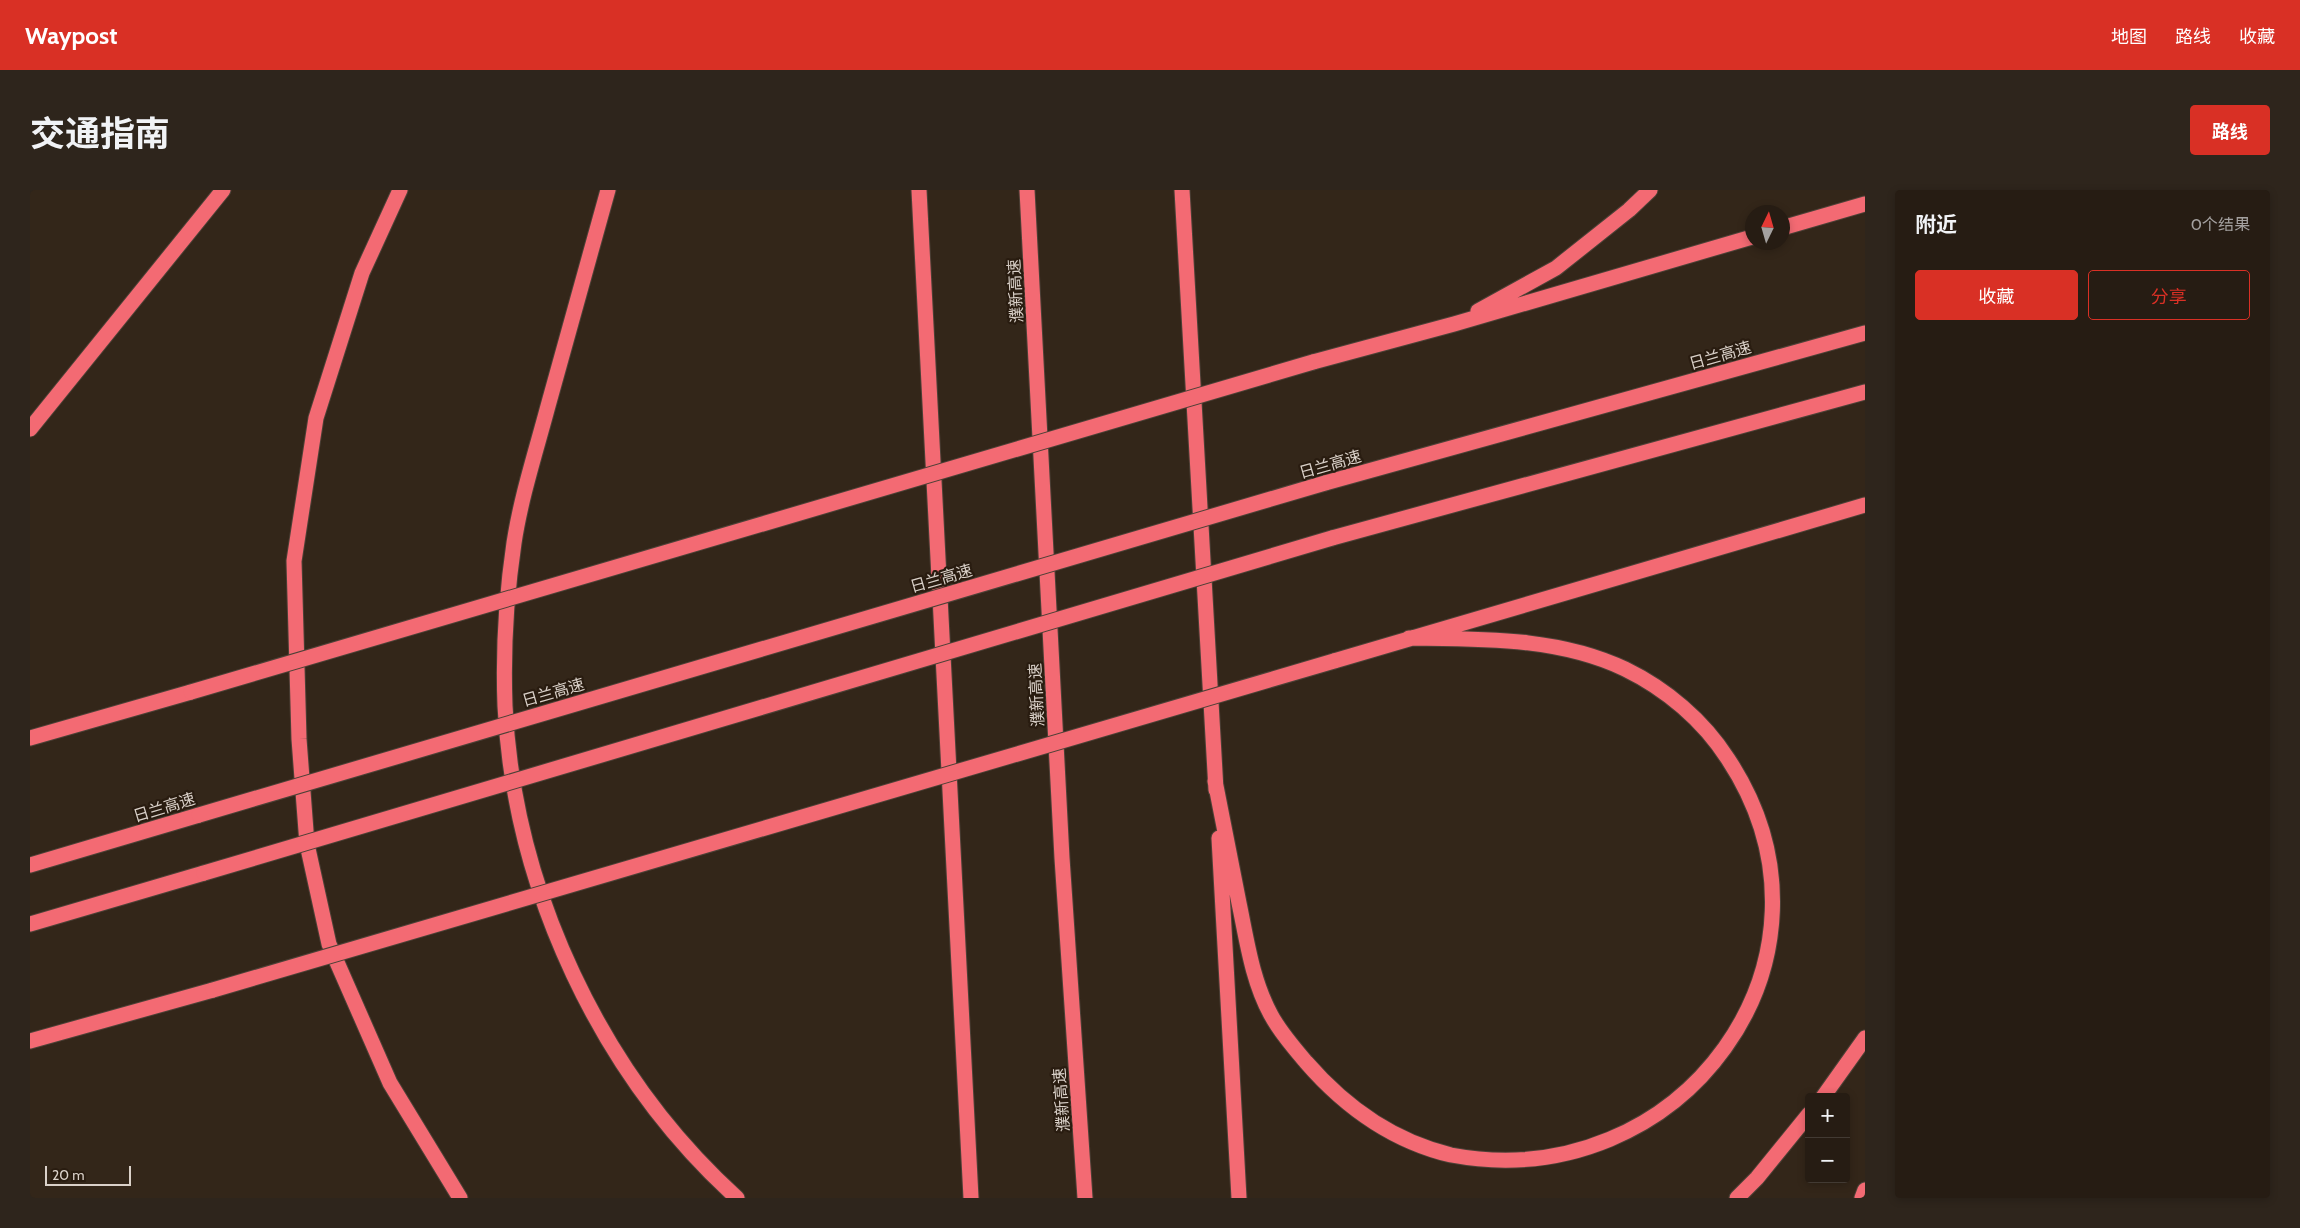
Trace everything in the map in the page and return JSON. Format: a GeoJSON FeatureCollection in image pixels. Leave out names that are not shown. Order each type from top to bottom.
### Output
{"type":"FeatureCollection","features":[{"type":"Feature","properties":{"kind":"highway"},"geometry":{"type":"LineString","coordinates":[[30,429],[223,190]]}},
{"type":"Feature","properties":{"kind":"highway"},"geometry":{"type":"LineString","coordinates":[[400,190],[362,273],[316,418],[294,561],[299,739],[307,844],[329,944],[390,1083],[460,1198]]}},
{"type":"Feature","properties":{"kind":"highway"},"geometry":{"type":"LineString","coordinates":[[608,190],[526,485],[514,540],[507,596],[504,652],[505,708],[511,764],[521,819],[535,874],[553,927],[579,986],[627,1070],[658,1112],[692,1152],[737,1198]]}},
{"type":"Feature","properties":{"kind":"highway"},"geometry":{"type":"LineString","coordinates":[[919,190],[971,1198]]}},
{"type":"Feature","properties":{"kind":"highway","name":"濮新高速"},"geometry":{"type":"LineString","coordinates":[[1027,190],[1062,858],[1085,1198]]}},
{"type":"Feature","properties":{"kind":"highway"},"geometry":{"type":"LineString","coordinates":[[1183,190],[1239,1198]]}},
{"type":"Feature","properties":{"kind":"highway"},"geometry":{"type":"LineString","coordinates":[[1454,324],[1556,268],[1629,210],[1650,190]]}},
{"type":"Feature","properties":{"kind":"highway"},"geometry":{"type":"LineString","coordinates":[[1790,226],[1865,204]]}},
{"type":"Feature","properties":{"kind":"highway"},"geometry":{"type":"LineString","coordinates":[[30,738],[1312,362],[1454,324],[1745,239]]}},
{"type":"Feature","properties":{"kind":"highway","name":"日兰高速"},"geometry":{"type":"LineString","coordinates":[[30,865],[1324,483],[1865,333]]}},
{"type":"Feature","properties":{"kind":"highway"},"geometry":{"type":"LineString","coordinates":[[30,924],[1332,538],[1865,392]]}},
{"type":"Feature","properties":{"kind":"highway"},"geometry":{"type":"LineString","coordinates":[[30,1041],[213,990],[1865,505]]}},
{"type":"Feature","properties":{"kind":"highway"},"geometry":{"type":"LineString","coordinates":[[1215,781],[1252,969],[1271,1016],[1296,1050],[1326,1084],[1350,1106],[1377,1125],[1406,1140],[1438,1152],[1469,1159],[1502,1162],[1535,1161],[1599,1147],[1629,1134],[1658,1118],[1684,1098],[1728,1049],[1754,998],[1766,960],[1771,928],[1770,865],[1753,803],[1721,748],[1701,724],[1658,688],[1623,668],[1593,656],[1548,646],[1483,639],[1409,638]]}},
{"type":"Feature","properties":{"kind":"highway"},"geometry":{"type":"LineString","coordinates":[[1826,1093],[1865,1038]]}},
{"type":"Feature","properties":{"kind":"highway"},"geometry":{"type":"LineString","coordinates":[[1737,1198],[1757,1178],[1805,1119]]}},
{"type":"Feature","properties":{"kind":"highway"},"geometry":{"type":"LineString","coordinates":[[1862,1198],[1865,1190]]}}]}
